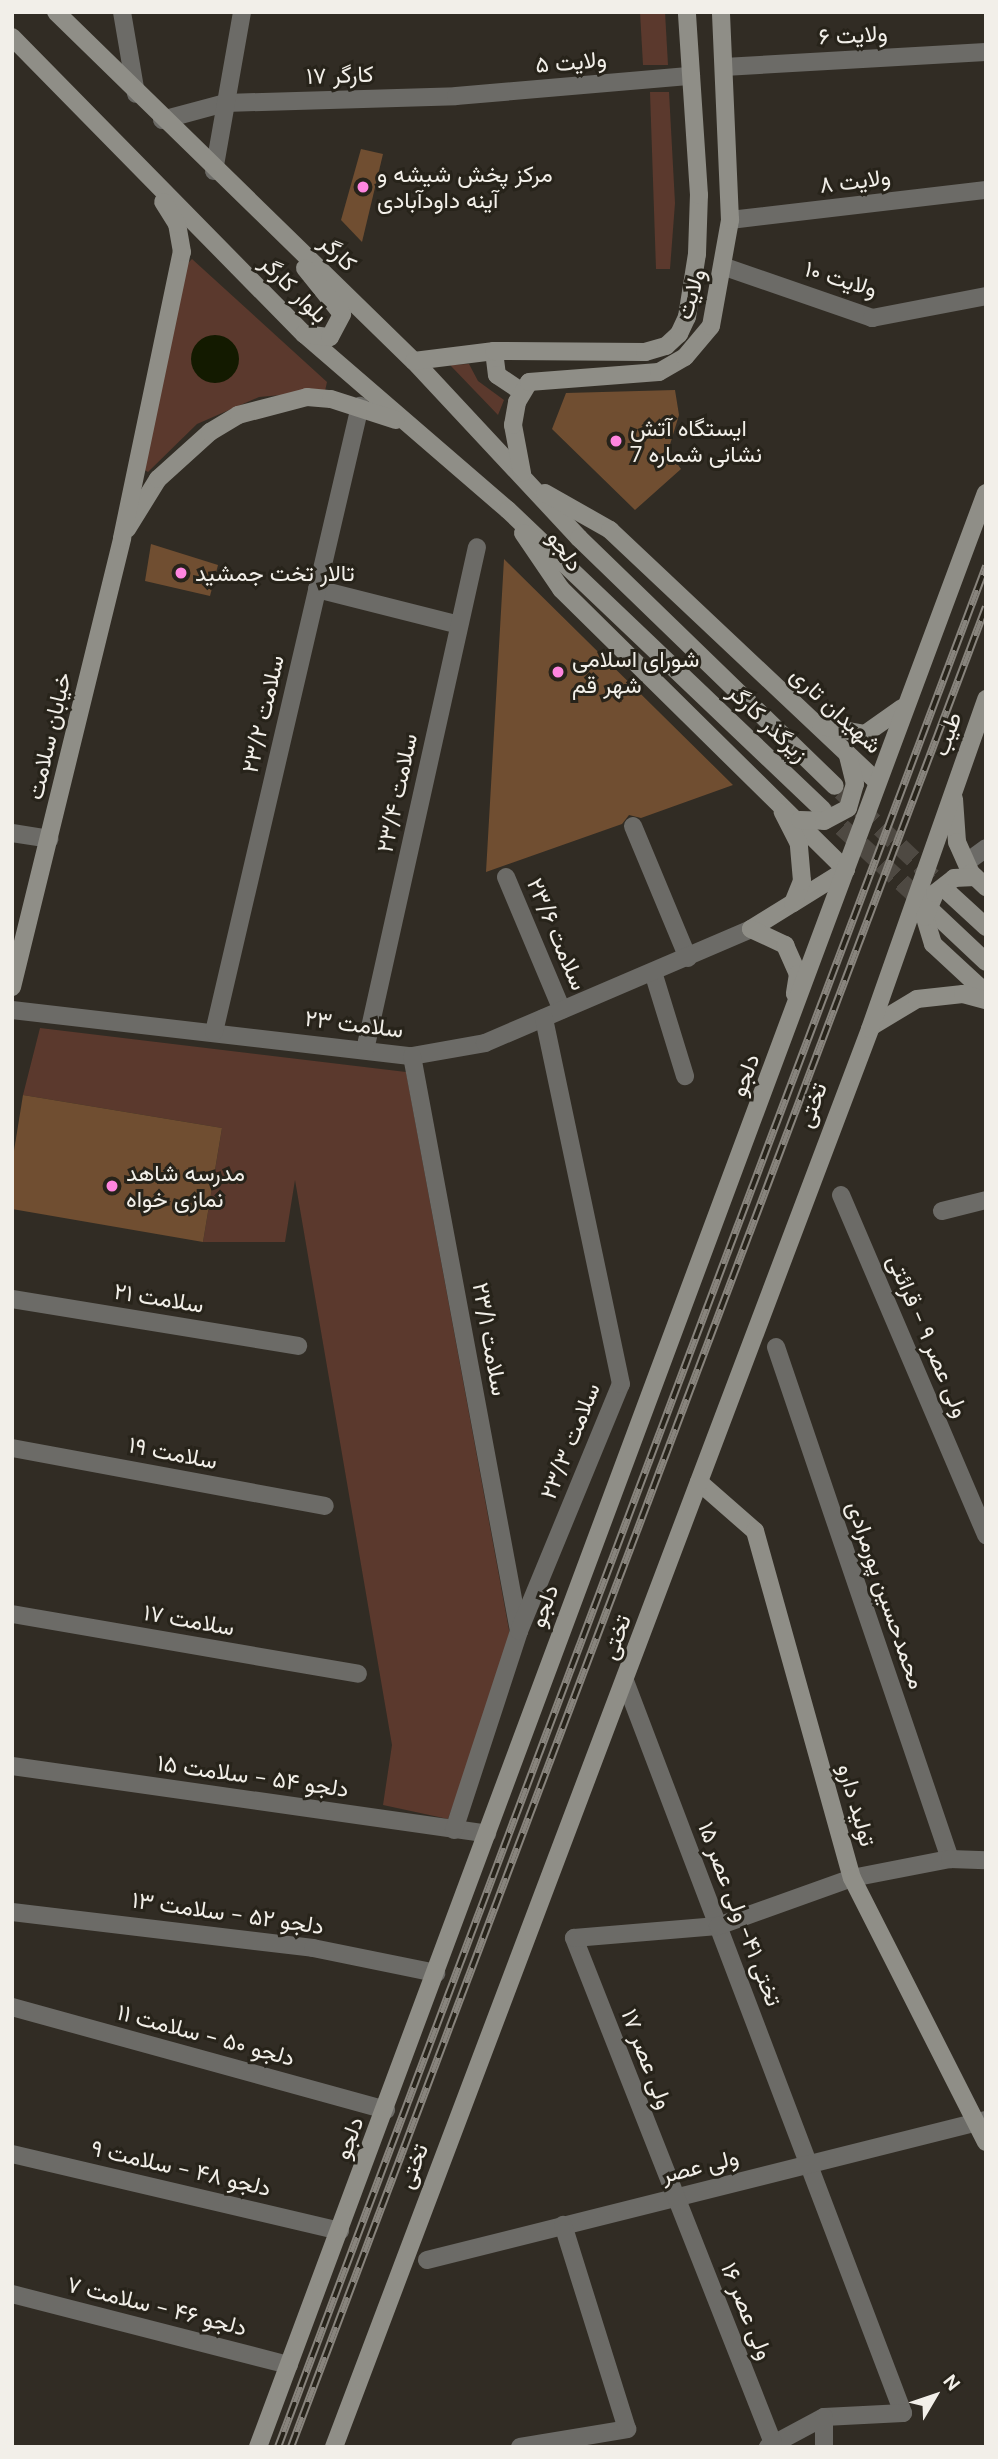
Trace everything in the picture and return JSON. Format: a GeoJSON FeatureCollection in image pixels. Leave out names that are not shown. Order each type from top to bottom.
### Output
{"type":"FeatureCollection","features":[{"type":"Feature","properties":{"kind":"street","name":"کارگر"},"geometry":{"type":"LineString","coordinates":[[56,12],[162,120],[414,361],[579,538]]}},
{"type":"Feature","properties":{"kind":"street"},"geometry":{"type":"LineString","coordinates":[[122,12],[136,94]]}},
{"type":"Feature","properties":{"kind":"street"},"geometry":{"type":"LineString","coordinates":[[242,12],[225,103],[220,176],[342,314],[330,337],[304,334]]}},
{"type":"Feature","properties":{"kind":"street","name":"ولایت"},"geometry":{"type":"LineString","coordinates":[[654,349],[666,346],[687,317],[699,195],[687,12]]}},
{"type":"Feature","properties":{"kind":"street","name":"ولایت"},"geometry":{"type":"LineString","coordinates":[[521,391],[537,378],[659,372],[685,357],[711,326],[725,267],[730,220],[721,12]]}},
{"type":"Feature","properties":{"kind":"street","name":"بلوار کارگر"},"geometry":{"type":"LineString","coordinates":[[12,37],[304,334],[414,427],[559,557]]}},
{"type":"Feature","properties":{"kind":"street","name":"ولایت ۶"},"geometry":{"type":"LineString","coordinates":[[724,67],[986,52]]}},
{"type":"Feature","properties":{"kind":"street","name":"ولایت ۵"},"geometry":{"type":"LineString","coordinates":[[456,96],[691,76]]}},
{"type":"Feature","properties":{"kind":"street","name":"کارگر ۱۷"},"geometry":{"type":"LineString","coordinates":[[162,120],[225,103],[456,96]]}},
{"type":"Feature","properties":{"kind":"street","name":"خیابان سلامت"},"geometry":{"type":"LineString","coordinates":[[12,987],[122,538],[182,252],[177,223],[140,167]]}},
{"type":"Feature","properties":{"kind":"street","name":"ولایت ۸"},"geometry":{"type":"LineString","coordinates":[[730,220],[986,190]]}},
{"type":"Feature","properties":{"kind":"street","name":"ولایت ۱۰"},"geometry":{"type":"LineString","coordinates":[[725,267],[872,318],[986,296]]}},
{"type":"Feature","properties":{"kind":"street"},"geometry":{"type":"LineString","coordinates":[[687,317],[695,330],[711,326]]}},
{"type":"Feature","properties":{"kind":"street"},"geometry":{"type":"LineString","coordinates":[[414,361],[494,351],[617,354],[654,349],[664,363],[659,372]]}},
{"type":"Feature","properties":{"kind":"street"},"geometry":{"type":"LineString","coordinates":[[494,351],[497,375],[521,391],[513,447],[526,482]]}},
{"type":"Feature","properties":{"kind":"street","name":"خیابان سلامت"},"geometry":{"type":"LineString","coordinates":[[122,538],[159,479],[210,432],[238,415],[307,397],[359,406],[414,427]]}},
{"type":"Feature","properties":{"kind":"street","name":"سلامت ۲۳/۲"},"geometry":{"type":"LineString","coordinates":[[214,1032],[359,406]]}},
{"type":"Feature","properties":{"kind":"street","name":"شهیدان تاری"},"geometry":{"type":"LineString","coordinates":[[526,482],[610,530],[876,781],[986,494]]}},
{"type":"Feature","properties":{"kind":"street","name":"دلجو"},"geometry":{"type":"LineString","coordinates":[[508,510],[561,589],[800,820],[846,870]]}},
{"type":"Feature","properties":{"kind":"street","name":"زیرگذر کارگر"},"geometry":{"type":"LineString","coordinates":[[579,538],[835,786]]}},
{"type":"Feature","properties":{"kind":"street","name":"سلامت ۲۳/۴"},"geometry":{"type":"LineString","coordinates":[[365,1050],[477,547]]}},
{"type":"Feature","properties":{"kind":"street","name":"زیرگذر کارگر"},"geometry":{"type":"LineString","coordinates":[[559,557],[822,809]]}},
{"type":"Feature","properties":{"kind":"street"},"geometry":{"type":"LineString","coordinates":[[317,589],[458,625]]}},
{"type":"Feature","properties":{"kind":"street","name":"طیب"},"geometry":{"type":"LineString","coordinates":[[935,841],[986,699]]}},
{"type":"Feature","properties":{"kind":"street"},"geometry":{"type":"LineString","coordinates":[[812,721],[830,730],[865,734],[905,706]]}},
{"type":"Feature","properties":{"kind":"street"},"geometry":{"type":"LineString","coordinates":[[800,820],[824,821],[848,808],[855,784],[848,755]]}},
{"type":"Feature","properties":{"kind":"street","name":"دلجو"},"geometry":{"type":"LineString","coordinates":[[258,2447],[791,1023],[876,781]]}},
{"type":"Feature","properties":{"kind":"street"},"geometry":{"type":"LineString","coordinates":[[955,785],[957,842],[976,875]]}},
{"type":"Feature","properties":{"kind":"street"},"geometry":{"type":"LineString","coordinates":[[770,791],[804,863],[793,903]]}},
{"type":"Feature","properties":{"kind":"street"},"geometry":{"type":"LineString","coordinates":[[633,826],[688,958]]}},
{"type":"Feature","properties":{"kind":"street"},"geometry":{"type":"LineString","coordinates":[[12,833],[50,839]]}},
{"type":"Feature","properties":{"kind":"street","name":"تختی"},"geometry":{"type":"LineString","coordinates":[[334,2447],[870,1029],[935,841]]}},
{"type":"Feature","properties":{"kind":"street"},"geometry":{"type":"LineString","coordinates":[[976,875],[986,848]]}},
{"type":"Feature","properties":{"kind":"street"},"geometry":{"type":"LineString","coordinates":[[751,929],[846,870]]}},
{"type":"Feature","properties":{"kind":"street"},"geometry":{"type":"LineString","coordinates":[[976,875],[954,878],[935,893],[925,917],[933,944],[986,993]]}},
{"type":"Feature","properties":{"kind":"street","name":"سلامت ۲۳/۶"},"geometry":{"type":"LineString","coordinates":[[506,877],[562,1010]]}},
{"type":"Feature","properties":{"kind":"street"},"geometry":{"type":"LineString","coordinates":[[948,892],[986,927]]}},
{"type":"Feature","properties":{"kind":"street"},"geometry":{"type":"LineString","coordinates":[[933,912],[986,962]]}},
{"type":"Feature","properties":{"kind":"street"},"geometry":{"type":"LineString","coordinates":[[751,929],[785,945],[794,962],[791,1023]]}},
{"type":"Feature","properties":{"kind":"street","name":"سلامت ۲۳"},"geometry":{"type":"LineString","coordinates":[[12,1010],[412,1056],[485,1043],[751,929]]}},
{"type":"Feature","properties":{"kind":"street"},"geometry":{"type":"LineString","coordinates":[[653,972],[685,1076]]}},
{"type":"Feature","properties":{"kind":"street"},"geometry":{"type":"LineString","coordinates":[[870,1029],[890,1011],[918,999],[963,994],[986,1000]]}},
{"type":"Feature","properties":{"kind":"street","name":"سلامت ۲۳/۳"},"geometry":{"type":"LineString","coordinates":[[454,1830],[519,1631],[621,1384],[544,1018]]}},
{"type":"Feature","properties":{"kind":"street","name":"سلامت ۲۳/۱"},"geometry":{"type":"LineString","coordinates":[[412,1056],[519,1631]]}},
{"type":"Feature","properties":{"kind":"street","name":"ولی عصر ۹ - قرائتی"},"geometry":{"type":"LineString","coordinates":[[841,1195],[986,1535]]}},
{"type":"Feature","properties":{"kind":"street"},"geometry":{"type":"LineString","coordinates":[[942,1211],[986,1200]]}},
{"type":"Feature","properties":{"kind":"street","name":"سلامت ۲۱"},"geometry":{"type":"LineString","coordinates":[[12,1299],[298,1346]]}},
{"type":"Feature","properties":{"kind":"street","name":"محمدحسین پورمرادی"},"geometry":{"type":"LineString","coordinates":[[776,1347],[950,1859]]}},
{"type":"Feature","properties":{"kind":"street","name":"سلامت ۱۹"},"geometry":{"type":"LineString","coordinates":[[12,1448],[326,1506]]}},
{"type":"Feature","properties":{"kind":"street","name":"تولید دارو"},"geometry":{"type":"LineString","coordinates":[[699,1482],[755,1531],[852,1878],[981,2121],[986,2142]]}},
{"type":"Feature","properties":{"kind":"street","name":"سلامت ۱۷"},"geometry":{"type":"LineString","coordinates":[[12,1615],[358,1674]]}},
{"type":"Feature","properties":{"kind":"street","name":"تختی ۴۱- ولی عصر ۱۵"},"geometry":{"type":"LineString","coordinates":[[625,1681],[903,2413],[824,2417]]}},
{"type":"Feature","properties":{"kind":"street","name":"دلجو ۵۴ - سلامت ۱۵"},"geometry":{"type":"LineString","coordinates":[[12,1766],[487,1834]]}},
{"type":"Feature","properties":{"kind":"street"},"geometry":{"type":"LineString","coordinates":[[718,1926],[852,1878],[950,1859],[986,1860]]}},
{"type":"Feature","properties":{"kind":"street","name":"دلجو ۵۲ - سلامت ۱۳"},"geometry":{"type":"LineString","coordinates":[[12,1912],[313,1948],[436,1973]]}},
{"type":"Feature","properties":{"kind":"street","name":"ولی عصر ۱۷"},"geometry":{"type":"LineString","coordinates":[[675,2197],[574,1938],[718,1926]]}},
{"type":"Feature","properties":{"kind":"street","name":"دلجو ۵۰ - سلامت ۱۱"},"geometry":{"type":"LineString","coordinates":[[12,2007],[386,2110]]}},
{"type":"Feature","properties":{"kind":"street","name":"ولی عصر"},"geometry":{"type":"LineString","coordinates":[[427,2260],[981,2121]]}},
{"type":"Feature","properties":{"kind":"street","name":"دلجو ۴۸ - سلامت ۹"},"geometry":{"type":"LineString","coordinates":[[12,2154],[340,2231]]}},
{"type":"Feature","properties":{"kind":"street","name":"ولی عصر ۱۶"},"geometry":{"type":"LineString","coordinates":[[675,2197],[770,2445]]}},
{"type":"Feature","properties":{"kind":"street"},"geometry":{"type":"LineString","coordinates":[[520,2447],[627,2429],[563,2225]]}},
{"type":"Feature","properties":{"kind":"street","name":"دلجو ۴۶ - سلامت ۷"},"geometry":{"type":"LineString","coordinates":[[12,2294],[289,2365]]}},
{"type":"Feature","properties":{"kind":"street"},"geometry":{"type":"LineString","coordinates":[[770,2445],[824,2417],[824,2447]]}},
{"type":"Feature","properties":{"kind":"shaded area"},"geometry":{"type":"Polygon","coordinates":[[[640,12],[665,12],[668,65],[643,65],[640,12]]]}},
{"type":"Feature","properties":{"kind":"shaded area"},"geometry":{"type":"Polygon","coordinates":[[[650,92],[669,92],[675,203],[670,269],[656,269],[650,92]]]}},
{"type":"Feature","properties":{"kind":"shaded area"},"geometry":{"type":"Polygon","coordinates":[[[192,259],[327,382],[325,391],[259,397],[197,424],[148,472],[143,469],[183,268],[192,259]]]}},
{"type":"Feature","properties":{"kind":"shaded area"},"geometry":{"type":"Polygon","coordinates":[[[215,335],[232,342],[239,359],[232,376],[215,383],[198,376],[191,359],[198,342],[215,335]]]}},
{"type":"Feature","properties":{"kind":"shaded area"},"geometry":{"type":"Polygon","coordinates":[[[469,364],[478,381],[504,400],[498,415],[450,365],[469,364]]]}},
{"type":"Feature","properties":{"kind":"shaded area"},"geometry":{"type":"Polygon","coordinates":[[[40,1028],[406,1072],[512,1646],[448,1819],[383,1805],[392,1745],[295,1180],[285,1242],[203,1242],[222,1128],[23,1095],[40,1028]]]}},
{"type":"Feature","properties":{"kind":"building","name":"مرکز پخش شیشه و آینه داودآبادی"},"geometry":{"type":"Polygon","coordinates":[[[361,149],[383,154],[362,242],[341,220],[361,149]]]}},
{"type":"Feature","properties":{"kind":"building","name":"ایستگاه آتش نشانی شماره 7"},"geometry":{"type":"Polygon","coordinates":[[[675,390],[679,415],[668,451],[681,469],[635,510],[552,429],[566,393],[675,390]]]}},
{"type":"Feature","properties":{"kind":"building","name":"تالار تخت جمشید"},"geometry":{"type":"Polygon","coordinates":[[[151,544],[218,565],[210,596],[145,581],[151,544]]]}},
{"type":"Feature","properties":{"kind":"building","name":"شورای اسلامی شهر قم"},"geometry":{"type":"Polygon","coordinates":[[[504,559],[733,785],[641,818],[629,815],[622,824],[486,872],[504,559]]]}},
{"type":"Feature","properties":{"kind":"building","name":"مدرسه شاهد نمازی خواه"},"geometry":{"type":"Polygon","coordinates":[[[23,1095],[222,1128],[203,1242],[12,1209],[12,1163],[23,1095]]]}},
{"type":"Feature","properties":{"kind":"tunnel"},"geometry":{"type":"LineString","coordinates":[[841,791],[948,892]]}},
{"type":"Feature","properties":{"kind":"tunnel"},"geometry":{"type":"LineString","coordinates":[[822,809],[927,906]]}},
{"type":"Feature","properties":{"kind":"railway"},"geometry":{"type":"LineString","coordinates":[[278,2447],[986,566]]}},
{"type":"Feature","properties":{"kind":"railway"},"geometry":{"type":"LineString","coordinates":[[291,2447],[986,607]]}},
{"type":"Feature","properties":{"kind":"place","name":"مرکز پخش شیشه و آینه داودآبادی"},"geometry":{"type":"Point","coordinates":[363,187]}},
{"type":"Feature","properties":{"kind":"place","name":"ایستگاه آتش نشانی شماره 7"},"geometry":{"type":"Point","coordinates":[616,441]}},
{"type":"Feature","properties":{"kind":"place","name":"تالار تخت جمشید"},"geometry":{"type":"Point","coordinates":[181,573]}},
{"type":"Feature","properties":{"kind":"place","name":"شورای اسلامی شهر قم"},"geometry":{"type":"Point","coordinates":[558,672]}},
{"type":"Feature","properties":{"kind":"place","name":"مدرسه شاهد نمازی خواه"},"geometry":{"type":"Point","coordinates":[112,1186]}}]}
